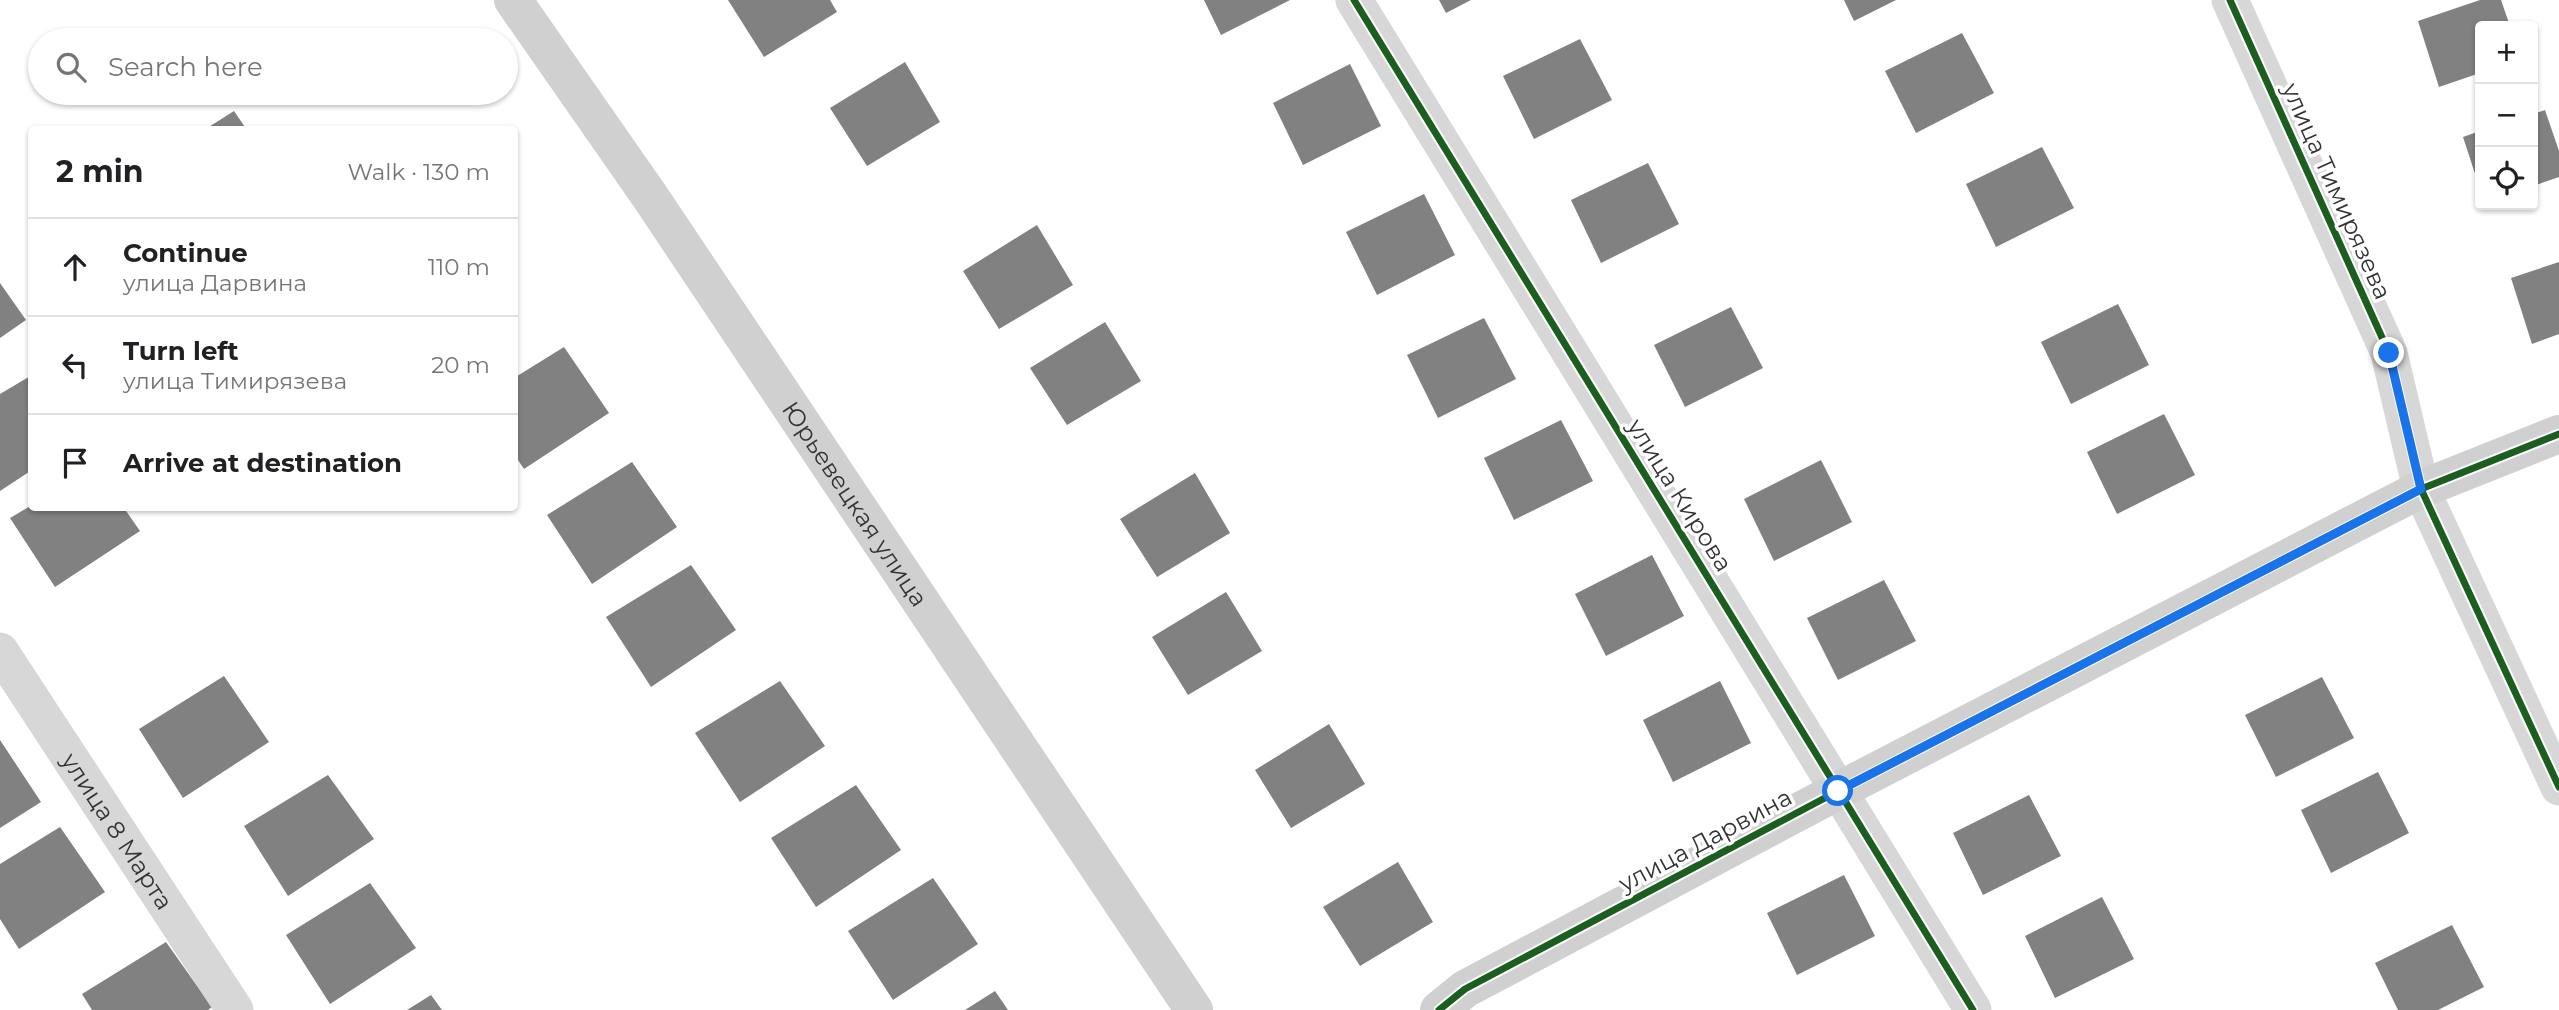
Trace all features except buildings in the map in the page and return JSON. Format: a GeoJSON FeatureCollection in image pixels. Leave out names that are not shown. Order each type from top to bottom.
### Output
{"type":"FeatureCollection","features":[{"type":"Feature","properties":{"kind":"street","name":"Юрьевецкая улица"},"geometry":{"type":"LineString","coordinates":[[513,0],[651,198],[1194,1010]]}},
{"type":"Feature","properties":{"kind":"street","name":"улица Кирова"},"geometry":{"type":"LineString","coordinates":[[1353,0],[1973,1010]]}},
{"type":"Feature","properties":{"kind":"street","name":"улица Тимирязева"},"geometry":{"type":"LineString","coordinates":[[2230,0],[2389,353],[2421,489],[2559,788]]}},
{"type":"Feature","properties":{"kind":"street","name":"улица Дарвина"},"geometry":{"type":"LineString","coordinates":[[1439,1010],[1465,989],[1838,791],[2421,489],[2559,434]]}},
{"type":"Feature","properties":{"kind":"street","name":"улица 8 Марта"},"geometry":{"type":"LineString","coordinates":[[0,651],[235,1010]]}},
{"type":"Feature","properties":{"kind":"cycle path"},"geometry":{"type":"LineString","coordinates":[[1354,0],[1973,1010]]}},
{"type":"Feature","properties":{"kind":"cycle path"},"geometry":{"type":"LineString","coordinates":[[2230,0],[2389,353],[2421,489],[2559,787]]}},
{"type":"Feature","properties":{"kind":"cycle path"},"geometry":{"type":"LineString","coordinates":[[1439,1010],[1465,989],[1838,791],[2421,489],[2559,434]]}},
{"type":"Feature","properties":{"kind":"route"},"geometry":{"type":"LineString","coordinates":[[1838,791],[2421,489],[2389,353]]}}]}
